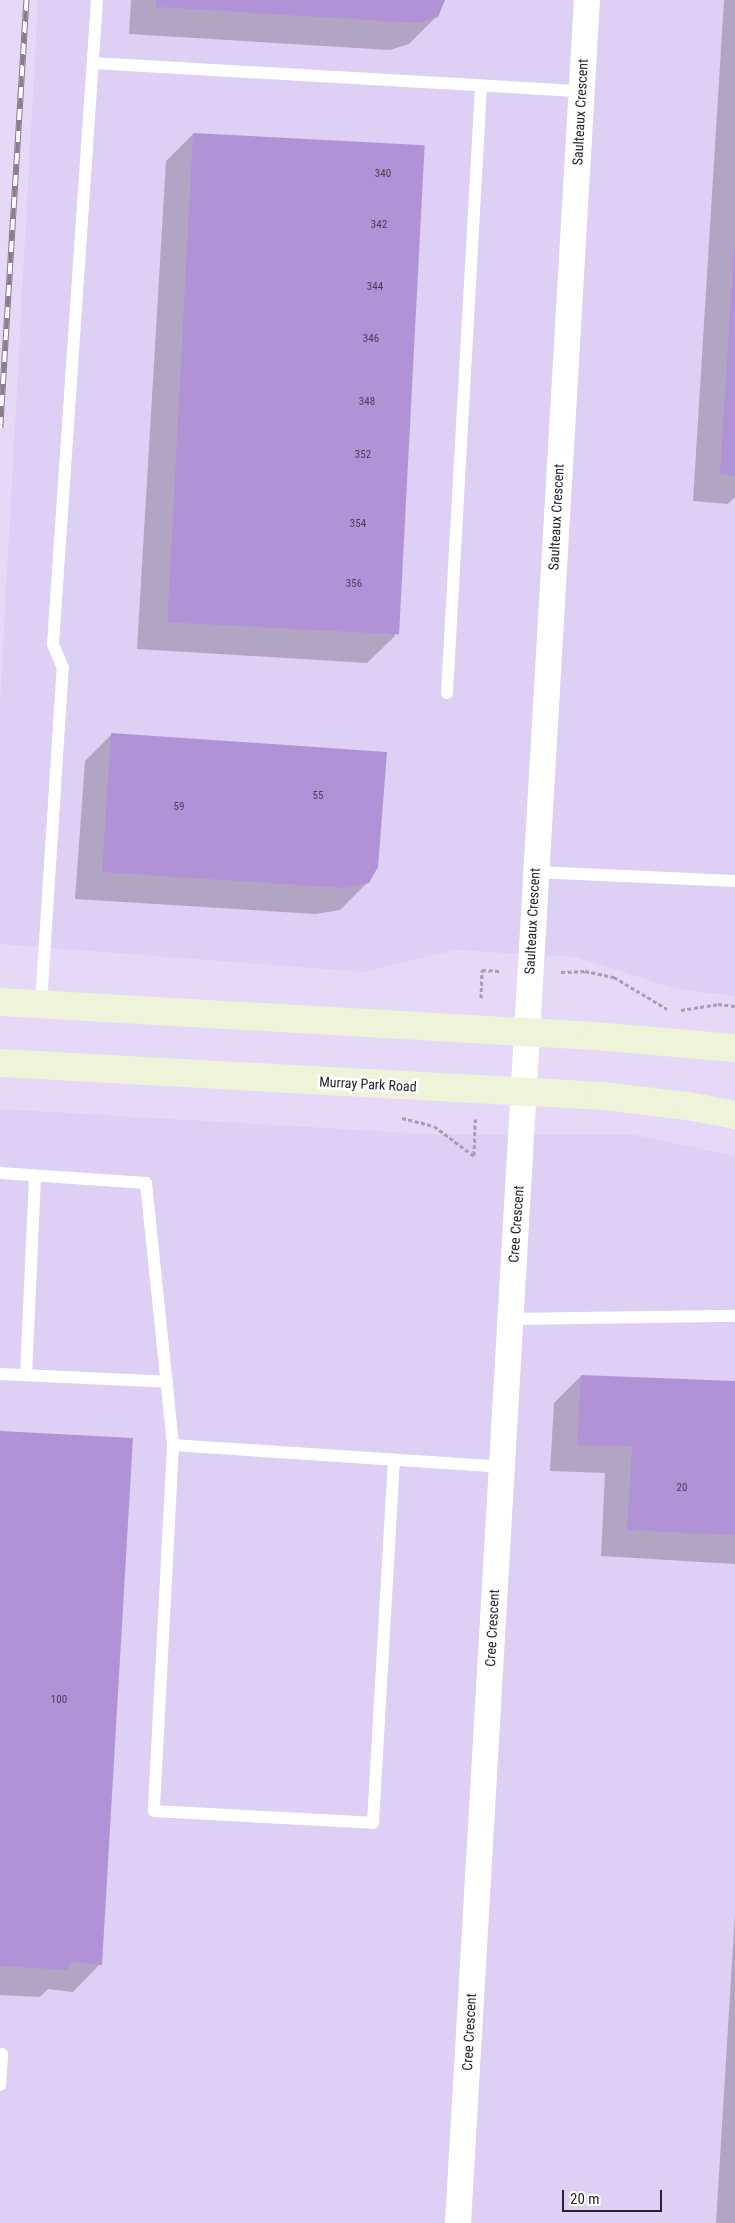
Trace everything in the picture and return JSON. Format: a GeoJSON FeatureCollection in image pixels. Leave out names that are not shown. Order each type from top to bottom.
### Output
{"type":"FeatureCollection","features":[{"type":"Feature","properties":{"kind":"street","name":"Saulteaux Crescent"},"geometry":{"type":"LineString","coordinates":[[526,1033],[587,0]]}},
{"type":"Feature","properties":{"kind":"street"},"geometry":{"type":"LineString","coordinates":[[0,1002],[526,1033],[735,1048]]}},
{"type":"Feature","properties":{"kind":"street","name":"Cree Crescent"},"geometry":{"type":"LineString","coordinates":[[458,2223],[526,1033]]}},
{"type":"Feature","properties":{"kind":"street","name":"Murray Park Road"},"geometry":{"type":"LineString","coordinates":[[0,1064],[613,1097],[688,1106],[735,1115]]}},
{"type":"Feature","properties":{"kind":"lane"},"geometry":{"type":"LineString","coordinates":[[41,1004],[63,668],[53,644],[97,0]]}},
{"type":"Feature","properties":{"kind":"lane"},"geometry":{"type":"LineString","coordinates":[[93,63],[581,91]]}},
{"type":"Feature","properties":{"kind":"lane"},"geometry":{"type":"LineString","coordinates":[[447,693],[481,86]]}},
{"type":"Feature","properties":{"kind":"lane"},"geometry":{"type":"LineString","coordinates":[[535,872],[735,881]]}},
{"type":"Feature","properties":{"kind":"lane"},"geometry":{"type":"LineString","coordinates":[[0,1173],[146,1183],[173,1445],[154,1811],[373,1823],[394,1460]]}},
{"type":"Feature","properties":{"kind":"lane"},"geometry":{"type":"LineString","coordinates":[[26,1375],[34,1176]]}},
{"type":"Feature","properties":{"kind":"lane"},"geometry":{"type":"LineString","coordinates":[[510,1319],[735,1316]]}},
{"type":"Feature","properties":{"kind":"lane"},"geometry":{"type":"LineString","coordinates":[[0,1374],[167,1382]]}},
{"type":"Feature","properties":{"kind":"lane"},"geometry":{"type":"LineString","coordinates":[[173,1445],[501,1467]]}},
{"type":"Feature","properties":{"kind":"lane"},"geometry":{"type":"LineString","coordinates":[[0,2085],[2,2054]]}},
{"type":"Feature","properties":{"kind":"path"},"geometry":{"type":"LineString","coordinates":[[482,970],[529,973],[585,971],[614,977],[668,1010],[718,1004],[735,1006]]}},
{"type":"Feature","properties":{"kind":"shaded area"},"geometry":{"type":"Polygon","coordinates":[[[38,0],[735,0],[735,996],[677,989],[576,957],[456,950],[363,972],[0,944],[0,702],[38,0]]]}},
{"type":"Feature","properties":{"kind":"shaded area"},"geometry":{"type":"Polygon","coordinates":[[[0,1109],[428,1134],[635,1135],[735,1156],[735,2223],[0,2223],[0,1109]]]}},
{"type":"Feature","properties":{"kind":"building"},"geometry":{"type":"Polygon","coordinates":[[[156,0],[445,0],[438,17],[418,23],[156,7],[156,0]]]}},
{"type":"Feature","properties":{"kind":"building"},"geometry":{"type":"Polygon","coordinates":[[[193,133],[425,145],[399,634],[167,622],[193,133]]]}},
{"type":"Feature","properties":{"kind":"building"},"geometry":{"type":"Polygon","coordinates":[[[735,249],[735,476],[720,474],[735,249]]]}},
{"type":"Feature","properties":{"kind":"building"},"geometry":{"type":"Polygon","coordinates":[[[111,733],[387,752],[378,867],[369,883],[344,888],[102,872],[111,733]]]}},
{"type":"Feature","properties":{"kind":"building"},"geometry":{"type":"Polygon","coordinates":[[[581,1375],[735,1381],[735,1535],[627,1530],[632,1446],[577,1445],[581,1375]]]}},
{"type":"Feature","properties":{"kind":"building"},"geometry":{"type":"Polygon","coordinates":[[[0,1431],[133,1438],[102,1965],[70,1962],[68,1970],[0,1966],[0,1431]]]}},
{"type":"Feature","properties":{"kind":"railway"},"geometry":{"type":"LineString","coordinates":[[0,428],[26,0]]}}]}
